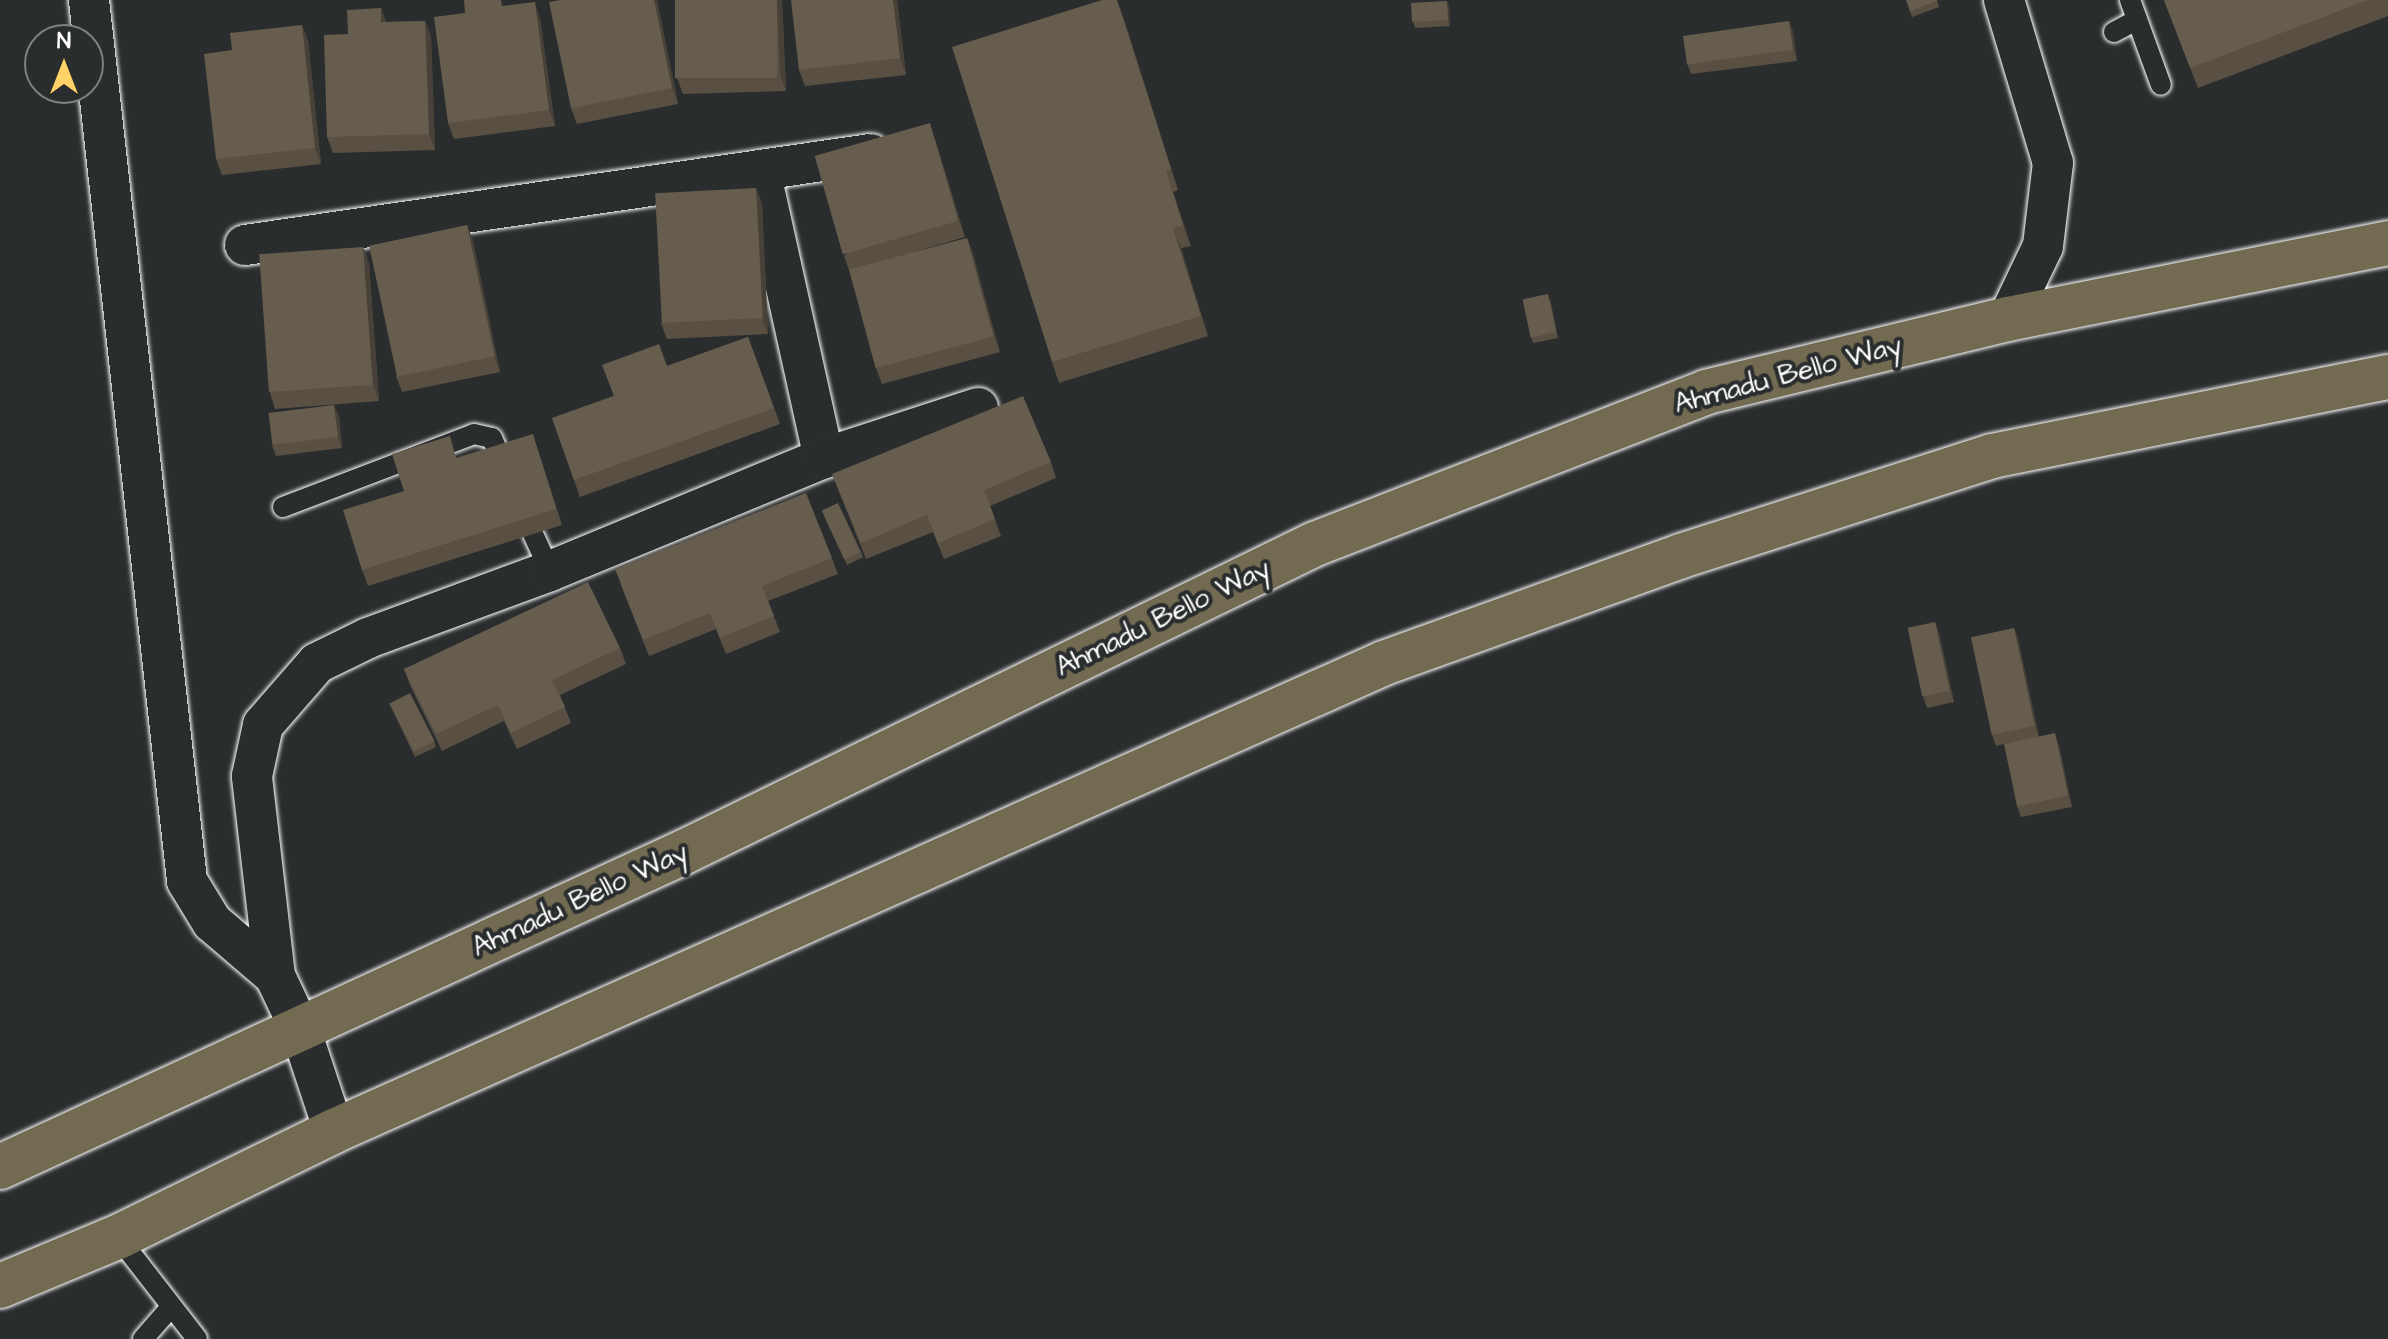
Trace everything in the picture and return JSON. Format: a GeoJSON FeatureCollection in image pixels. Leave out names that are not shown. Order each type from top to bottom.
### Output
{"type":"FeatureCollection","features":[{"type":"Feature","properties":{"kind":"main road","name":"Ahmadu Bello Way"},"geometry":{"type":"LineString","coordinates":[[0,1167],[684,852],[1315,544],[1706,392],[2008,319],[2388,243]]}},
{"type":"Feature","properties":{"kind":"main road"},"geometry":{"type":"LineString","coordinates":[[0,1286],[118,1237],[334,1131],[1384,663],[1681,556],[1992,456],[2388,377]]}},
{"type":"Feature","properties":{"kind":"street"},"geometry":{"type":"LineString","coordinates":[[91,0],[187,881],[212,922],[275,976]]}},
{"type":"Feature","properties":{"kind":"street"},"geometry":{"type":"LineString","coordinates":[[2004,0],[2053,163],[2043,246],[2008,319]]}},
{"type":"Feature","properties":{"kind":"street"},"geometry":{"type":"LineString","coordinates":[[245,245],[883,152]]}},
{"type":"Feature","properties":{"kind":"street"},"geometry":{"type":"LineString","coordinates":[[760,170],[824,458]]}},
{"type":"Feature","properties":{"kind":"street"},"geometry":{"type":"LineString","coordinates":[[334,1131],[301,1031],[275,976],[252,776],[263,725],[317,663],[368,638],[550,571],[824,458],[978,408]]}},
{"type":"Feature","properties":{"kind":"lane"},"geometry":{"type":"LineString","coordinates":[[2114,32],[2134,10],[2161,85]]}},
{"type":"Feature","properties":{"kind":"lane"},"geometry":{"type":"LineString","coordinates":[[283,507],[474,434],[492,438],[502,461]]}},
{"type":"Feature","properties":{"kind":"lane"},"geometry":{"type":"LineString","coordinates":[[533,534],[550,571]]}},
{"type":"Feature","properties":{"kind":"lane"},"geometry":{"type":"LineString","coordinates":[[118,1237],[197,1339]]}},
{"type":"Feature","properties":{"kind":"lane"},"geometry":{"type":"LineString","coordinates":[[143,1339],[170,1308]]}},
{"type":"Feature","properties":{"kind":"building"},"geometry":{"type":"Polygon","coordinates":[[[464,0],[501,0],[502,6],[535,2],[549,110],[448,123],[434,17],[465,13],[464,0]]]}},
{"type":"Feature","properties":{"kind":"building"},"geometry":{"type":"Polygon","coordinates":[[[654,0],[672,88],[571,108],[549,2],[654,0]]]}},
{"type":"Feature","properties":{"kind":"building"},"geometry":{"type":"Polygon","coordinates":[[[675,0],[777,0],[777,78],[675,78],[675,0]]]}},
{"type":"Feature","properties":{"kind":"building"},"geometry":{"type":"Polygon","coordinates":[[[791,0],[893,0],[900,58],[799,70],[791,0]]]}},
{"type":"Feature","properties":{"kind":"building"},"geometry":{"type":"Polygon","coordinates":[[[1102,0],[1117,0],[1171,169],[1166,171],[1183,225],[1173,228],[1201,316],[1052,362],[952,47],[1102,0]]]}},
{"type":"Feature","properties":{"kind":"building"},"geometry":{"type":"Polygon","coordinates":[[[1906,0],[1937,0],[1937,1],[1910,11],[1906,0]]]}},
{"type":"Feature","properties":{"kind":"building"},"geometry":{"type":"Polygon","coordinates":[[[2164,0],[2368,0],[2190,68],[2164,0]]]}},
{"type":"Feature","properties":{"kind":"building"},"geometry":{"type":"Polygon","coordinates":[[[1447,1],[1448,20],[1412,22],[1411,3],[1447,1]]]}},
{"type":"Feature","properties":{"kind":"building"},"geometry":{"type":"Polygon","coordinates":[[[381,8],[381,22],[425,21],[429,134],[327,137],[324,35],[348,34],[347,10],[381,8]]]}},
{"type":"Feature","properties":{"kind":"building"},"geometry":{"type":"Polygon","coordinates":[[[1789,21],[1793,50],[1687,65],[1683,36],[1789,21]]]}},
{"type":"Feature","properties":{"kind":"building"},"geometry":{"type":"Polygon","coordinates":[[[302,25],[315,148],[216,159],[204,54],[232,50],[230,33],[302,25]]]}},
{"type":"Feature","properties":{"kind":"building"},"geometry":{"type":"Polygon","coordinates":[[[930,123],[958,221],[843,254],[815,156],[930,123]]]}},
{"type":"Feature","properties":{"kind":"building"},"geometry":{"type":"Polygon","coordinates":[[[756,188],[763,318],[662,323],[655,193],[756,188]]]}},
{"type":"Feature","properties":{"kind":"building"},"geometry":{"type":"Polygon","coordinates":[[[467,225],[495,356],[397,377],[369,246],[467,225]]]}},
{"type":"Feature","properties":{"kind":"building"},"geometry":{"type":"Polygon","coordinates":[[[967,238],[993,337],[876,368],[849,270],[967,238]]]}},
{"type":"Feature","properties":{"kind":"building"},"geometry":{"type":"Polygon","coordinates":[[[363,247],[373,385],[269,392],[259,254],[363,247]]]}},
{"type":"Feature","properties":{"kind":"building"},"geometry":{"type":"Polygon","coordinates":[[[1548,294],[1556,332],[1531,338],[1523,299],[1548,294]]]}},
{"type":"Feature","properties":{"kind":"building"},"geometry":{"type":"Polygon","coordinates":[[[748,337],[774,408],[574,480],[552,418],[614,396],[602,365],[659,344],[667,366],[748,337]]]}},
{"type":"Feature","properties":{"kind":"building"},"geometry":{"type":"Polygon","coordinates":[[[1023,396],[1051,462],[984,490],[995,519],[938,543],[927,515],[861,543],[832,474],[1023,396]]]}},
{"type":"Feature","properties":{"kind":"building"},"geometry":{"type":"Polygon","coordinates":[[[334,405],[338,437],[272,445],[268,413],[334,405]]]}},
{"type":"Feature","properties":{"kind":"building"},"geometry":{"type":"Polygon","coordinates":[[[533,434],[556,509],[362,570],[343,510],[404,491],[392,454],[450,436],[456,458],[533,434]]]}},
{"type":"Feature","properties":{"kind":"building"},"geometry":{"type":"Polygon","coordinates":[[[806,493],[832,558],[762,586],[774,616],[720,638],[710,613],[643,640],[615,569],[806,493]]]}},
{"type":"Feature","properties":{"kind":"building"},"geometry":{"type":"Polygon","coordinates":[[[838,503],[861,552],[845,560],[822,511],[838,503]]]}},
{"type":"Feature","properties":{"kind":"building"},"geometry":{"type":"Polygon","coordinates":[[[588,582],[620,648],[552,680],[565,707],[511,733],[498,705],[436,734],[404,669],[588,582]]]}},
{"type":"Feature","properties":{"kind":"building"},"geometry":{"type":"Polygon","coordinates":[[[1935,622],[1950,690],[1922,696],[1908,628],[1935,622]]]}},
{"type":"Feature","properties":{"kind":"building"},"geometry":{"type":"Polygon","coordinates":[[[2014,628],[2035,726],[1992,735],[1971,637],[2014,628]]]}},
{"type":"Feature","properties":{"kind":"building"},"geometry":{"type":"Polygon","coordinates":[[[410,693],[435,741],[414,752],[390,703],[410,693]]]}},
{"type":"Feature","properties":{"kind":"building"},"geometry":{"type":"Polygon","coordinates":[[[2055,733],[2068,796],[2017,806],[2004,744],[2055,733]]]}}]}
